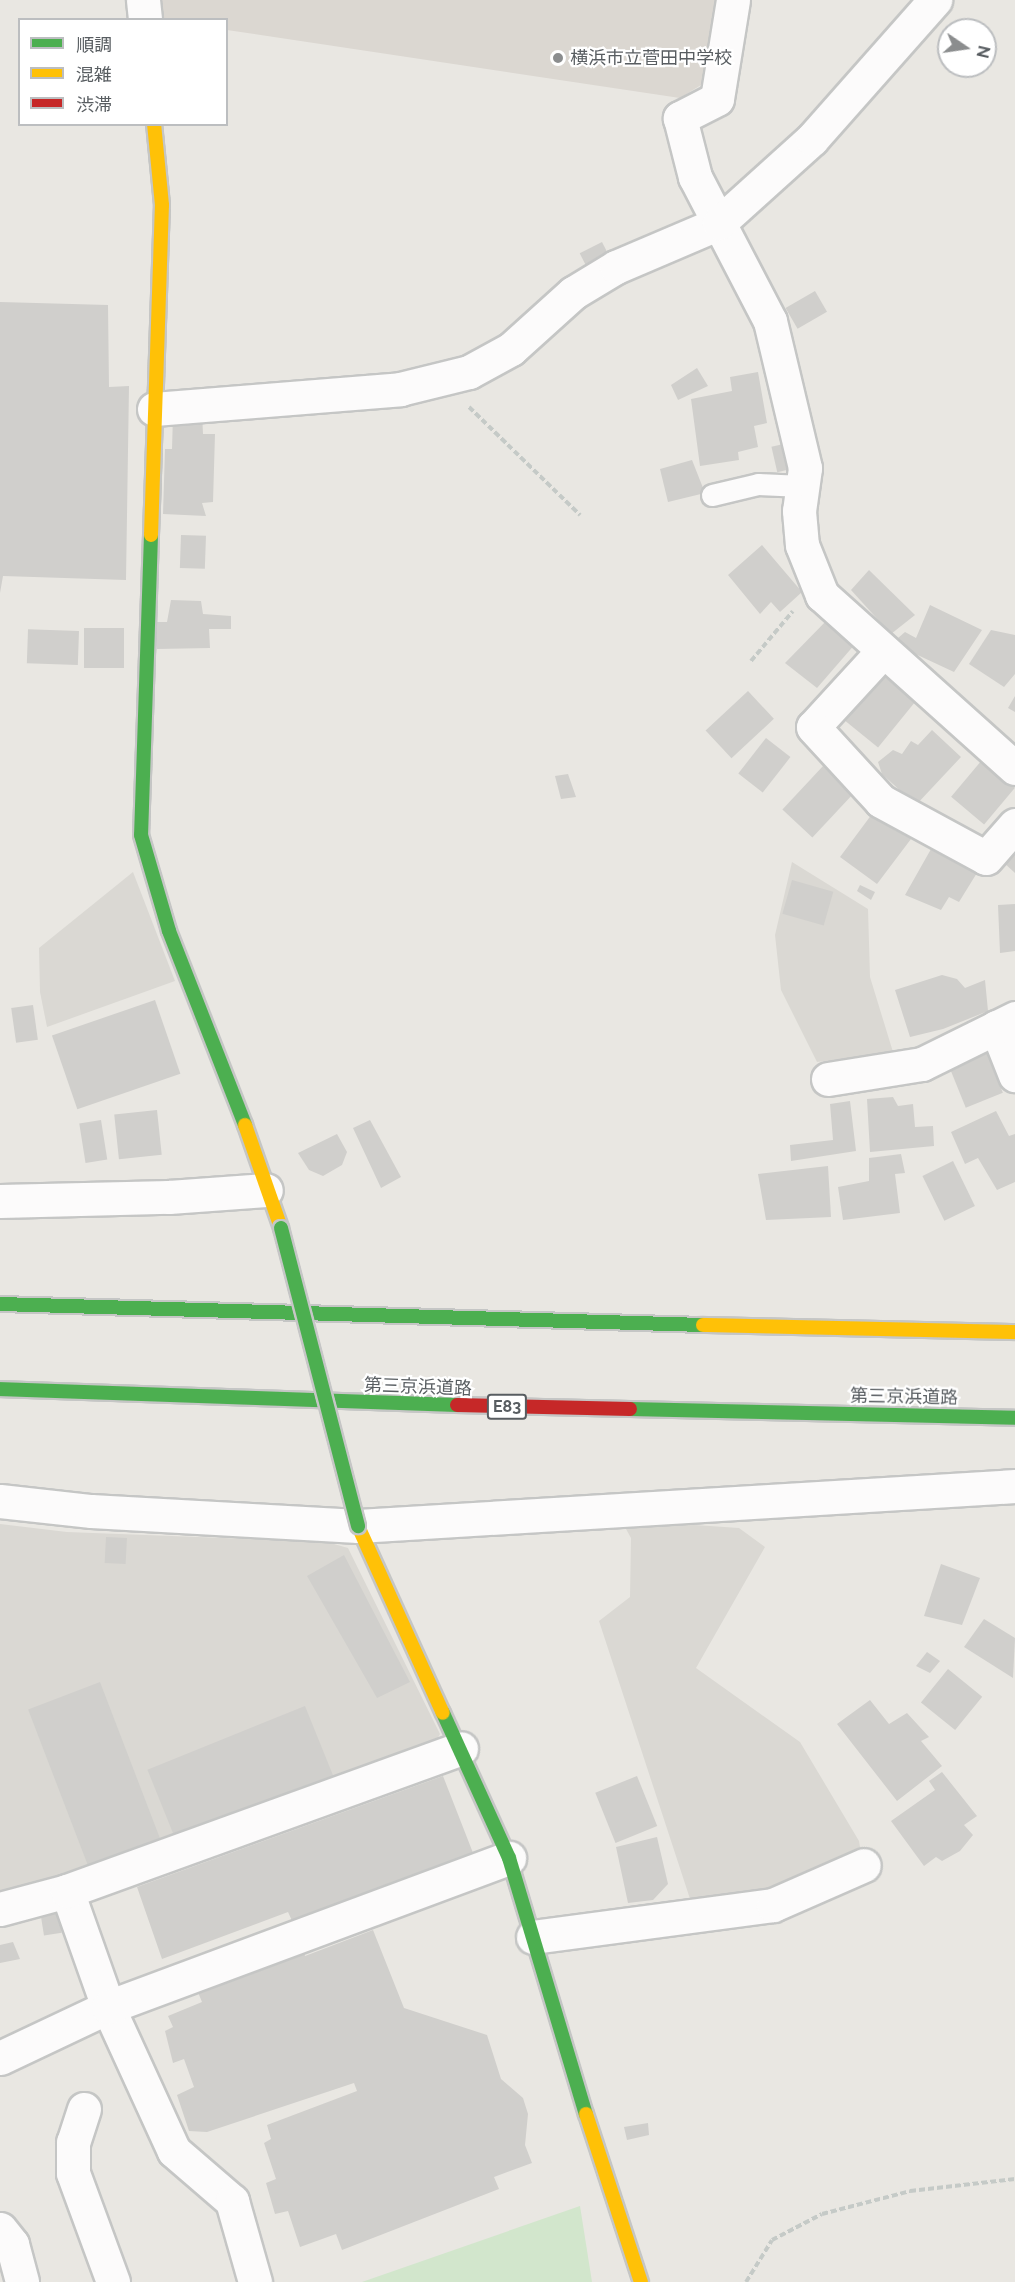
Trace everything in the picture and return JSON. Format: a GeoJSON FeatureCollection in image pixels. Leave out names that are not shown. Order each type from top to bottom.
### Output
{"type":"FeatureCollection","features":[{"type":"Feature","properties":{"kind":"main road"},"geometry":{"type":"LineString","coordinates":[[154,126],[162,205],[141,835],[169,931],[263,1170],[266,1190],[281,1228],[358,1526],[461,1748],[509,1858],[641,2282]]}},
{"type":"Feature","properties":{"kind":"main road"},"geometry":{"type":"LineString","coordinates":[[0,1304],[393,1318],[1015,1332]]}},
{"type":"Feature","properties":{"kind":"main road","name":"第三京浜道路"},"geometry":{"type":"LineString","coordinates":[[0,1389],[394,1404],[1015,1418]]}},
{"type":"Feature","properties":{"kind":"street"},"geometry":{"type":"LineString","coordinates":[[143,0],[145,18]]}},
{"type":"Feature","properties":{"kind":"street"},"geometry":{"type":"LineString","coordinates":[[733,0],[717,99],[680,118],[695,177],[770,321],[805,468],[799,511],[802,545],[819,590],[883,651],[1015,768]]}},
{"type":"Feature","properties":{"kind":"street"},"geometry":{"type":"LineString","coordinates":[[154,409],[400,389],[469,372],[511,349],[573,293],[616,267],[718,223],[812,140],[935,0]]}},
{"type":"Feature","properties":{"kind":"street"},"geometry":{"type":"LineString","coordinates":[[883,651],[813,728],[881,801],[986,858],[1015,825]]}},
{"type":"Feature","properties":{"kind":"street"},"geometry":{"type":"LineString","coordinates":[[828,1079],[922,1064],[1005,1022],[1015,1075]]}},
{"type":"Feature","properties":{"kind":"street"},"geometry":{"type":"LineString","coordinates":[[0,1201],[169,1197],[266,1190]]}},
{"type":"Feature","properties":{"kind":"street"},"geometry":{"type":"LineString","coordinates":[[0,1501],[91,1511],[358,1526],[1015,1486]]}},
{"type":"Feature","properties":{"kind":"street"},"geometry":{"type":"LineString","coordinates":[[0,1909],[67,1891],[461,1748]]}},
{"type":"Feature","properties":{"kind":"street"},"geometry":{"type":"LineString","coordinates":[[0,2058],[108,2007],[509,1858]]}},
{"type":"Feature","properties":{"kind":"street"},"geometry":{"type":"LineString","coordinates":[[533,1937],[774,1905],[864,1865]]}},
{"type":"Feature","properties":{"kind":"street"},"geometry":{"type":"LineString","coordinates":[[67,1891],[108,2007],[174,2151],[232,2201],[255,2282]]}},
{"type":"Feature","properties":{"kind":"street"},"geometry":{"type":"LineString","coordinates":[[84,2109],[73,2142],[73,2174],[113,2282]]}},
{"type":"Feature","properties":{"kind":"street"},"geometry":{"type":"LineString","coordinates":[[0,2229],[12,2244],[22,2282]]}},
{"type":"Feature","properties":{"kind":"lane"},"geometry":{"type":"LineString","coordinates":[[712,495],[758,484],[802,486]]}},
{"type":"Feature","properties":{"kind":"path"},"geometry":{"type":"LineString","coordinates":[[438,380],[580,515]]}},
{"type":"Feature","properties":{"kind":"path"},"geometry":{"type":"LineString","coordinates":[[752,661],[800,603],[819,590]]}},
{"type":"Feature","properties":{"kind":"path"},"geometry":{"type":"LineString","coordinates":[[746,2282],[772,2240],[822,2214],[910,2190],[1015,2179]]}},
{"type":"Feature","properties":{"kind":"shaded area","name":"横浜市立菅田中学校"},"geometry":{"type":"Polygon","coordinates":[[[155,0],[721,0],[701,85],[680,98],[228,30],[228,18],[156,18],[155,0]]]}},
{"type":"Feature","properties":{"kind":"shaded area"},"geometry":{"type":"Polygon","coordinates":[[[792,862],[868,909],[870,977],[893,1052],[817,1062],[781,990],[775,935],[792,862]]]}},
{"type":"Feature","properties":{"kind":"shaded area"},"geometry":{"type":"Polygon","coordinates":[[[133,872],[175,981],[47,1027],[40,992],[39,948],[133,872]]]}},
{"type":"Feature","properties":{"kind":"shaded area"},"geometry":{"type":"Polygon","coordinates":[[[621,1520],[739,1528],[765,1547],[696,1668],[800,1742],[859,1841],[862,1860],[770,1900],[693,1908],[599,1621],[630,1597],[631,1538],[621,1520]]]}},
{"type":"Feature","properties":{"kind":"shaded area"},"geometry":{"type":"Polygon","coordinates":[[[0,1524],[67,1532],[327,1542],[348,1548],[440,1734],[432,1749],[0,1900],[0,1524]]]}},
{"type":"Feature","properties":{"kind":"green space"},"geometry":{"type":"Polygon","coordinates":[[[580,2206],[592,2282],[362,2282],[580,2206]]]}},
{"type":"Feature","properties":{"kind":"building"},"geometry":{"type":"Polygon","coordinates":[[[602,242],[609,256],[587,268],[580,253],[602,242]]]}},
{"type":"Feature","properties":{"kind":"building"},"geometry":{"type":"Polygon","coordinates":[[[815,291],[827,312],[798,329],[786,308],[815,291]]]}},
{"type":"Feature","properties":{"kind":"building"},"geometry":{"type":"Polygon","coordinates":[[[0,302],[108,305],[109,387],[129,386],[126,580],[3,576],[0,593],[0,302]]]}},
{"type":"Feature","properties":{"kind":"building"},"geometry":{"type":"Polygon","coordinates":[[[697,368],[708,386],[678,400],[671,385],[697,368]]]}},
{"type":"Feature","properties":{"kind":"building"},"geometry":{"type":"Polygon","coordinates":[[[758,372],[767,423],[754,426],[758,447],[738,452],[739,460],[700,466],[691,399],[732,391],[730,377],[758,372]]]}},
{"type":"Feature","properties":{"kind":"building"},"geometry":{"type":"Polygon","coordinates":[[[202,413],[203,434],[215,434],[213,502],[202,503],[206,516],[163,514],[165,449],[172,449],[173,415],[202,413]]]}},
{"type":"Feature","properties":{"kind":"building"},"geometry":{"type":"Polygon","coordinates":[[[788,443],[794,468],[777,472],[771,447],[788,443]]]}},
{"type":"Feature","properties":{"kind":"building"},"geometry":{"type":"Polygon","coordinates":[[[692,460],[705,493],[668,502],[660,469],[692,460]]]}},
{"type":"Feature","properties":{"kind":"building"},"geometry":{"type":"Polygon","coordinates":[[[181,535],[206,536],[205,569],[180,568],[181,535]]]}},
{"type":"Feature","properties":{"kind":"building"},"geometry":{"type":"Polygon","coordinates":[[[762,545],[802,592],[780,612],[771,602],[760,614],[728,575],[762,545]]]}},
{"type":"Feature","properties":{"kind":"building"},"geometry":{"type":"Polygon","coordinates":[[[869,570],[915,615],[891,634],[851,590],[869,570]]]}},
{"type":"Feature","properties":{"kind":"building"},"geometry":{"type":"Polygon","coordinates":[[[171,600],[201,601],[203,614],[231,616],[231,629],[209,629],[210,648],[157,649],[156,622],[167,622],[171,600]]]}},
{"type":"Feature","properties":{"kind":"building"},"geometry":{"type":"Polygon","coordinates":[[[930,605],[982,630],[954,672],[909,651],[898,638],[905,632],[916,638],[930,605]]]}},
{"type":"Feature","properties":{"kind":"building"},"geometry":{"type":"Polygon","coordinates":[[[829,618],[856,643],[817,688],[785,663],[829,618]]]}},
{"type":"Feature","properties":{"kind":"building"},"geometry":{"type":"Polygon","coordinates":[[[84,628],[124,628],[124,668],[84,668],[84,628]]]}},
{"type":"Feature","properties":{"kind":"building"},"geometry":{"type":"Polygon","coordinates":[[[28,629],[79,631],[78,665],[27,663],[28,629]]]}},
{"type":"Feature","properties":{"kind":"building"},"geometry":{"type":"Polygon","coordinates":[[[991,630],[1015,635],[1015,674],[1004,687],[969,664],[991,630]]]}},
{"type":"Feature","properties":{"kind":"building"},"geometry":{"type":"Polygon","coordinates":[[[881,674],[915,702],[878,748],[844,720],[881,674]]]}},
{"type":"Feature","properties":{"kind":"building"},"geometry":{"type":"Polygon","coordinates":[[[748,691],[774,719],[731,758],[706,731],[748,691]]]}},
{"type":"Feature","properties":{"kind":"building"},"geometry":{"type":"Polygon","coordinates":[[[1015,696],[1015,712],[1008,708],[1015,696]]]}},
{"type":"Feature","properties":{"kind":"building"},"geometry":{"type":"Polygon","coordinates":[[[932,730],[961,757],[916,805],[882,774],[878,762],[893,750],[902,754],[911,741],[918,745],[932,730]]]}},
{"type":"Feature","properties":{"kind":"building"},"geometry":{"type":"Polygon","coordinates":[[[766,738],[790,757],[763,793],[738,773],[766,738]]]}},
{"type":"Feature","properties":{"kind":"building"},"geometry":{"type":"Polygon","coordinates":[[[982,760],[1015,788],[984,824],[951,797],[982,760]]]}},
{"type":"Feature","properties":{"kind":"building"},"geometry":{"type":"Polygon","coordinates":[[[824,765],[854,793],[812,838],[782,810],[824,765]]]}},
{"type":"Feature","properties":{"kind":"building"},"geometry":{"type":"Polygon","coordinates":[[[568,774],[576,797],[561,799],[555,776],[568,774]]]}},
{"type":"Feature","properties":{"kind":"building"},"geometry":{"type":"Polygon","coordinates":[[[872,814],[896,831],[901,824],[914,835],[877,884],[840,857],[872,814]]]}},
{"type":"Feature","properties":{"kind":"building"},"geometry":{"type":"Polygon","coordinates":[[[935,842],[980,868],[959,902],[949,897],[941,910],[905,895],[935,842]]]}},
{"type":"Feature","properties":{"kind":"building"},"geometry":{"type":"Polygon","coordinates":[[[1015,849],[1015,873],[1003,862],[1015,849]]]}},
{"type":"Feature","properties":{"kind":"building"},"geometry":{"type":"Polygon","coordinates":[[[792,880],[833,892],[824,925],[782,914],[792,880]]]}},
{"type":"Feature","properties":{"kind":"building"},"geometry":{"type":"Polygon","coordinates":[[[860,885],[875,892],[871,900],[857,891],[860,885]]]}},
{"type":"Feature","properties":{"kind":"building"},"geometry":{"type":"Polygon","coordinates":[[[1015,904],[1015,951],[1000,953],[998,905],[1015,904]]]}},
{"type":"Feature","properties":{"kind":"building"},"geometry":{"type":"Polygon","coordinates":[[[942,975],[957,979],[965,988],[985,980],[988,1011],[943,1029],[910,1037],[895,990],[942,975]]]}},
{"type":"Feature","properties":{"kind":"building"},"geometry":{"type":"Polygon","coordinates":[[[155,1000],[180,1074],[77,1109],[52,1035],[155,1000]]]}},
{"type":"Feature","properties":{"kind":"building"},"geometry":{"type":"Polygon","coordinates":[[[33,1005],[38,1040],[16,1043],[11,1008],[33,1005]]]}},
{"type":"Feature","properties":{"kind":"building"},"geometry":{"type":"Polygon","coordinates":[[[986,1051],[1003,1093],[966,1108],[949,1066],[986,1051]]]}},
{"type":"Feature","properties":{"kind":"building"},"geometry":{"type":"Polygon","coordinates":[[[893,1097],[898,1106],[913,1104],[915,1127],[933,1126],[934,1146],[870,1152],[867,1099],[893,1097]]]}},
{"type":"Feature","properties":{"kind":"building"},"geometry":{"type":"Polygon","coordinates":[[[850,1101],[856,1151],[791,1161],[790,1145],[833,1140],[830,1104],[850,1101]]]}},
{"type":"Feature","properties":{"kind":"building"},"geometry":{"type":"Polygon","coordinates":[[[157,1110],[162,1155],[119,1159],[114,1114],[157,1110]]]}},
{"type":"Feature","properties":{"kind":"building"},"geometry":{"type":"Polygon","coordinates":[[[996,1111],[1009,1136],[1015,1134],[1015,1182],[997,1190],[978,1158],[965,1164],[951,1132],[996,1111]]]}},
{"type":"Feature","properties":{"kind":"building"},"geometry":{"type":"Polygon","coordinates":[[[101,1120],[107,1160],[86,1163],[79,1123],[101,1120]]]}},
{"type":"Feature","properties":{"kind":"building"},"geometry":{"type":"Polygon","coordinates":[[[370,1120],[401,1177],[381,1188],[353,1128],[370,1120]]]}},
{"type":"Feature","properties":{"kind":"building"},"geometry":{"type":"Polygon","coordinates":[[[337,1134],[347,1152],[342,1165],[323,1176],[309,1170],[298,1153],[337,1134]]]}},
{"type":"Feature","properties":{"kind":"building"},"geometry":{"type":"Polygon","coordinates":[[[901,1154],[905,1173],[895,1174],[900,1213],[843,1220],[838,1187],[869,1181],[869,1158],[901,1154]]]}},
{"type":"Feature","properties":{"kind":"building"},"geometry":{"type":"Polygon","coordinates":[[[953,1161],[975,1206],[944,1221],[922,1176],[953,1161]]]}},
{"type":"Feature","properties":{"kind":"building"},"geometry":{"type":"Polygon","coordinates":[[[828,1166],[831,1217],[766,1220],[758,1174],[828,1166]]]}},
{"type":"Feature","properties":{"kind":"building"},"geometry":{"type":"Polygon","coordinates":[[[106,1537],[127,1538],[126,1564],[105,1563],[106,1537]]]}},
{"type":"Feature","properties":{"kind":"building"},"geometry":{"type":"Polygon","coordinates":[[[344,1555],[410,1682],[377,1698],[307,1576],[344,1555]]]}},
{"type":"Feature","properties":{"kind":"building"},"geometry":{"type":"Polygon","coordinates":[[[941,1564],[980,1578],[962,1625],[924,1616],[941,1564]]]}},
{"type":"Feature","properties":{"kind":"building"},"geometry":{"type":"Polygon","coordinates":[[[984,1619],[1015,1638],[1013,1678],[964,1647],[984,1619]]]}},
{"type":"Feature","properties":{"kind":"building"},"geometry":{"type":"Polygon","coordinates":[[[927,1652],[940,1661],[930,1673],[916,1666],[927,1652]]]}},
{"type":"Feature","properties":{"kind":"building"},"geometry":{"type":"Polygon","coordinates":[[[948,1669],[982,1697],[955,1730],[921,1702],[948,1669]]]}},
{"type":"Feature","properties":{"kind":"building"},"geometry":{"type":"Polygon","coordinates":[[[100,1682],[161,1842],[89,1869],[28,1710],[100,1682]]]}},
{"type":"Feature","properties":{"kind":"building"},"geometry":{"type":"Polygon","coordinates":[[[870,1700],[889,1724],[907,1713],[929,1737],[921,1741],[942,1766],[897,1801],[837,1724],[870,1700]]]}},
{"type":"Feature","properties":{"kind":"building"},"geometry":{"type":"Polygon","coordinates":[[[305,1706],[335,1779],[177,1843],[147,1770],[305,1706]]]}},
{"type":"Feature","properties":{"kind":"building"},"geometry":{"type":"Polygon","coordinates":[[[942,1772],[977,1816],[964,1825],[973,1835],[960,1851],[942,1861],[936,1857],[924,1866],[891,1821],[935,1790],[929,1781],[942,1772]]]}},
{"type":"Feature","properties":{"kind":"building"},"geometry":{"type":"Polygon","coordinates":[[[443,1776],[475,1858],[294,1925],[288,1912],[162,1959],[137,1887],[443,1776]]]}},
{"type":"Feature","properties":{"kind":"building"},"geometry":{"type":"Polygon","coordinates":[[[637,1776],[657,1826],[616,1843],[595,1793],[637,1776]]]}},
{"type":"Feature","properties":{"kind":"building"},"geometry":{"type":"Polygon","coordinates":[[[657,1837],[668,1884],[653,1900],[628,1903],[616,1847],[657,1837]]]}},
{"type":"Feature","properties":{"kind":"building"},"geometry":{"type":"Polygon","coordinates":[[[58,1909],[62,1933],[44,1936],[40,1912],[58,1909]]]}},
{"type":"Feature","properties":{"kind":"building"},"geometry":{"type":"Polygon","coordinates":[[[373,1930],[404,2008],[487,2035],[501,2079],[523,2098],[528,2114],[525,2145],[532,2163],[494,2177],[499,2189],[342,2250],[336,2234],[300,2247],[288,2211],[275,2214],[266,2183],[276,2179],[264,2143],[271,2139],[267,2125],[357,2091],[354,2083],[207,2132],[189,2131],[177,2095],[194,2087],[184,2059],[173,2063],[165,2031],[173,2027],[168,2016],[202,2002],[195,1985],[304,1946],[305,1956],[373,1930]]]}},
{"type":"Feature","properties":{"kind":"building"},"geometry":{"type":"Polygon","coordinates":[[[13,1942],[20,1959],[0,1963],[0,1945],[13,1942]]]}},
{"type":"Feature","properties":{"kind":"building"},"geometry":{"type":"Polygon","coordinates":[[[648,2123],[649,2135],[627,2140],[624,2127],[648,2123]]]}},
{"type":"Feature","properties":{"kind":"traffic: fast"},"geometry":{"type":"LineString","coordinates":[[151,535],[141,835],[169,931],[245,1125]]}},
{"type":"Feature","properties":{"kind":"traffic: fast"},"geometry":{"type":"LineString","coordinates":[[281,1228],[358,1526]]}},
{"type":"Feature","properties":{"kind":"traffic: fast"},"geometry":{"type":"LineString","coordinates":[[0,1304],[703,1325]]}},
{"type":"Feature","properties":{"kind":"traffic: fast"},"geometry":{"type":"LineString","coordinates":[[0,1389],[457,1405]]}},
{"type":"Feature","properties":{"kind":"traffic: fast"},"geometry":{"type":"LineString","coordinates":[[630,1409],[1015,1418]]}},
{"type":"Feature","properties":{"kind":"traffic: fast"},"geometry":{"type":"LineString","coordinates":[[443,1713],[509,1858],[586,2114]]}},
{"type":"Feature","properties":{"kind":"traffic: slow"},"geometry":{"type":"LineString","coordinates":[[151,535],[162,205],[154,126]]}},
{"type":"Feature","properties":{"kind":"traffic: slow"},"geometry":{"type":"LineString","coordinates":[[245,1125],[281,1228]]}},
{"type":"Feature","properties":{"kind":"traffic: slow"},"geometry":{"type":"LineString","coordinates":[[703,1325],[1015,1332]]}},
{"type":"Feature","properties":{"kind":"traffic: slow"},"geometry":{"type":"LineString","coordinates":[[358,1526],[443,1713]]}},
{"type":"Feature","properties":{"kind":"traffic: slow"},"geometry":{"type":"LineString","coordinates":[[586,2114],[641,2282]]}},
{"type":"Feature","properties":{"kind":"traffic: jam"},"geometry":{"type":"LineString","coordinates":[[457,1405],[630,1409]]}},
{"type":"Feature","properties":{"kind":"place","name":"横浜市立菅田中学校"},"geometry":{"type":"Point","coordinates":[558,58]}}]}
